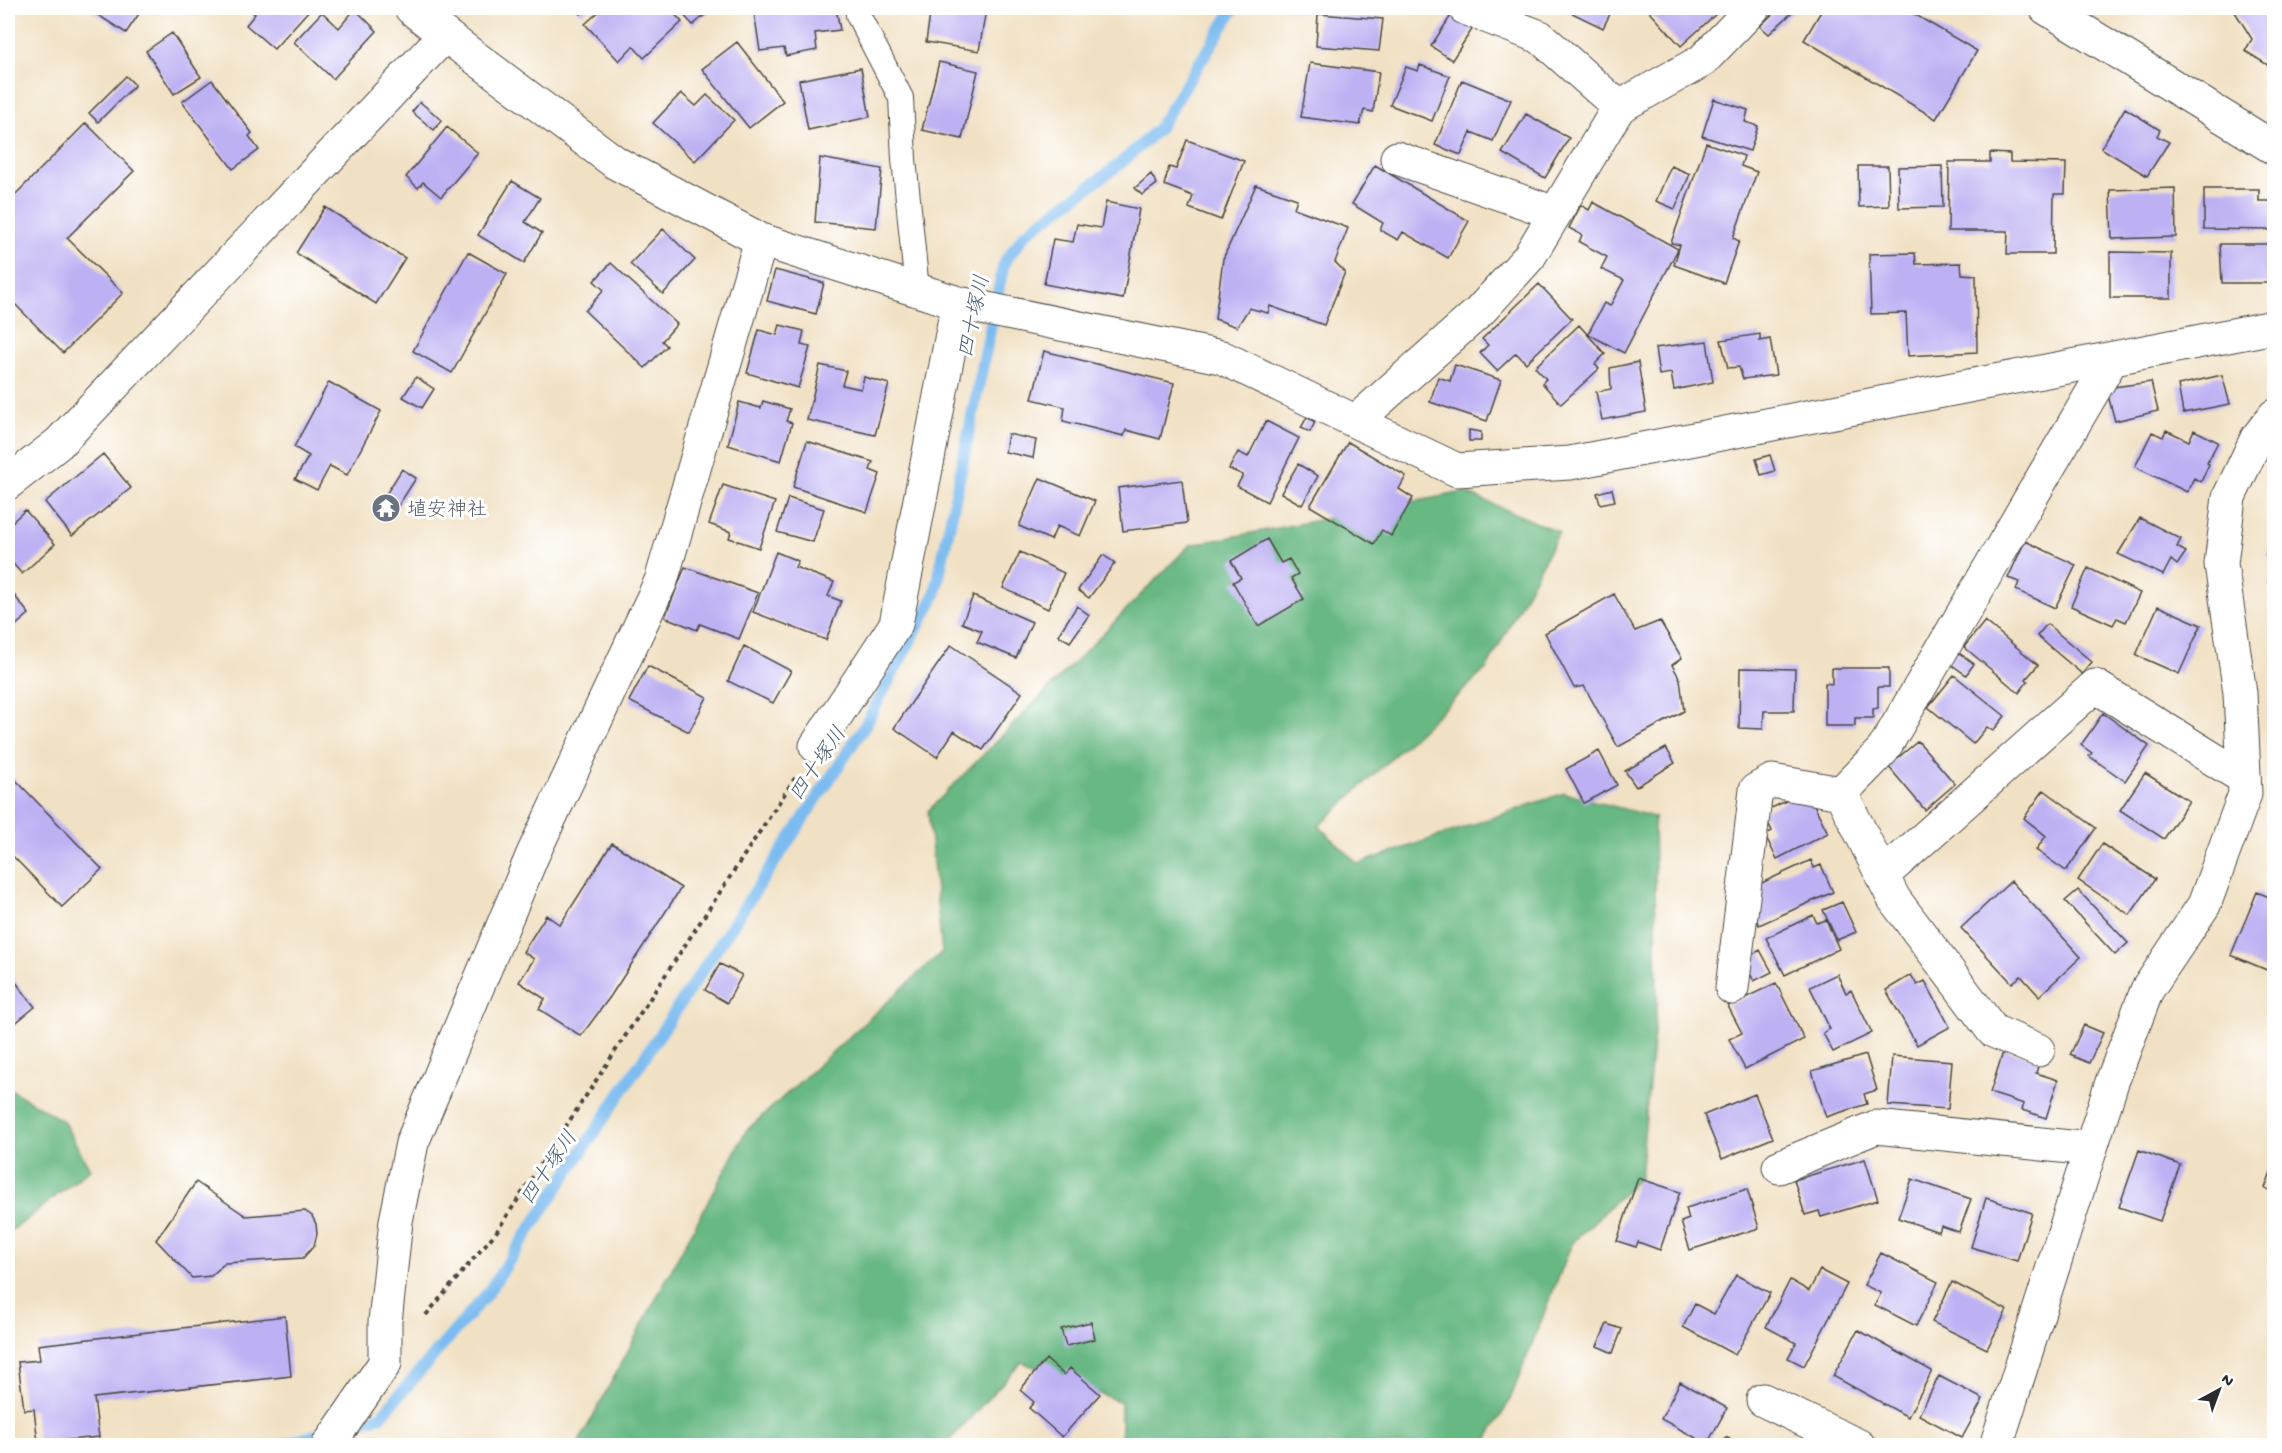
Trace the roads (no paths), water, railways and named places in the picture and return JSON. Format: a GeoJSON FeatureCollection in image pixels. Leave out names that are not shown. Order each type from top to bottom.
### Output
{"type":"FeatureCollection","features":[{"type":"Feature","properties":{"kind":"street"},"geometry":{"type":"LineString","coordinates":[[411,8],[616,163],[761,240],[958,303],[1221,357],[1457,470],[1570,463],[2274,327]]}},
{"type":"Feature","properties":{"kind":"street"},"geometry":{"type":"LineString","coordinates":[[1465,8],[1540,37],[1619,107]]}},
{"type":"Feature","properties":{"kind":"street"},"geometry":{"type":"LineString","coordinates":[[1356,421],[1479,312],[1529,257],[1619,107],[1702,61],[1753,8]]}},
{"type":"Feature","properties":{"kind":"street"},"geometry":{"type":"LineString","coordinates":[[2046,8],[2274,148]]}},
{"type":"Feature","properties":{"kind":"street"},"geometry":{"type":"LineString","coordinates":[[8,483],[59,443],[445,35]]}},
{"type":"Feature","properties":{"kind":"street"},"geometry":{"type":"LineString","coordinates":[[1397,158],[1555,213]]}},
{"type":"Feature","properties":{"kind":"street"},"geometry":{"type":"LineString","coordinates":[[328,1446],[385,1363],[385,1322],[396,1221],[412,1143],[533,854],[662,581],[761,240]]}},
{"type":"Feature","properties":{"kind":"street"},"geometry":{"type":"LineString","coordinates":[[816,746],[896,624],[958,303]]}},
{"type":"Feature","properties":{"kind":"street"},"geometry":{"type":"LineString","coordinates":[[1841,793],[1883,750],[2112,358]]}},
{"type":"Feature","properties":{"kind":"street"},"geometry":{"type":"LineString","coordinates":[[1996,1446],[2112,1082],[2147,990],[2204,905],[2245,794],[2240,693],[2221,564],[2229,497],[2257,438],[2274,416]]}},
{"type":"Feature","properties":{"kind":"street"},"geometry":{"type":"LineString","coordinates":[[1882,876],[2094,686],[2244,778]]}},
{"type":"Feature","properties":{"kind":"street"},"geometry":{"type":"LineString","coordinates":[[1732,988],[1756,789],[1772,781],[1841,793]]}},
{"type":"Feature","properties":{"kind":"street"},"geometry":{"type":"LineString","coordinates":[[1841,793],[1894,898],[1993,1031],[2038,1050]]}},
{"type":"Feature","properties":{"kind":"street"},"geometry":{"type":"LineString","coordinates":[[1779,1167],[1876,1127],[2090,1149]]}},
{"type":"Feature","properties":{"kind":"street"},"geometry":{"type":"LineString","coordinates":[[1763,1400],[1859,1446]]}},
{"type":"Feature","properties":{"kind":"lane"},"geometry":{"type":"LineString","coordinates":[[857,8],[858,15],[901,98],[904,159],[917,290]]}},
{"type":"Feature","properties":{"kind":"waterway","name":"四十塚川"},"geometry":{"type":"LineString","coordinates":[[352,1424],[381,1416],[487,1294],[863,729],[935,595],[1004,263],[1025,234],[1120,164],[1158,129],[1234,8]]}},
{"type":"Feature","properties":{"kind":"waterway","name":"四十塚川"},"geometry":{"type":"LineString","coordinates":[[279,1446],[330,1431]]}},
{"type":"Feature","properties":{"kind":"place","name":"埴安神社"},"geometry":{"type":"Point","coordinates":[386,508]}}]}
